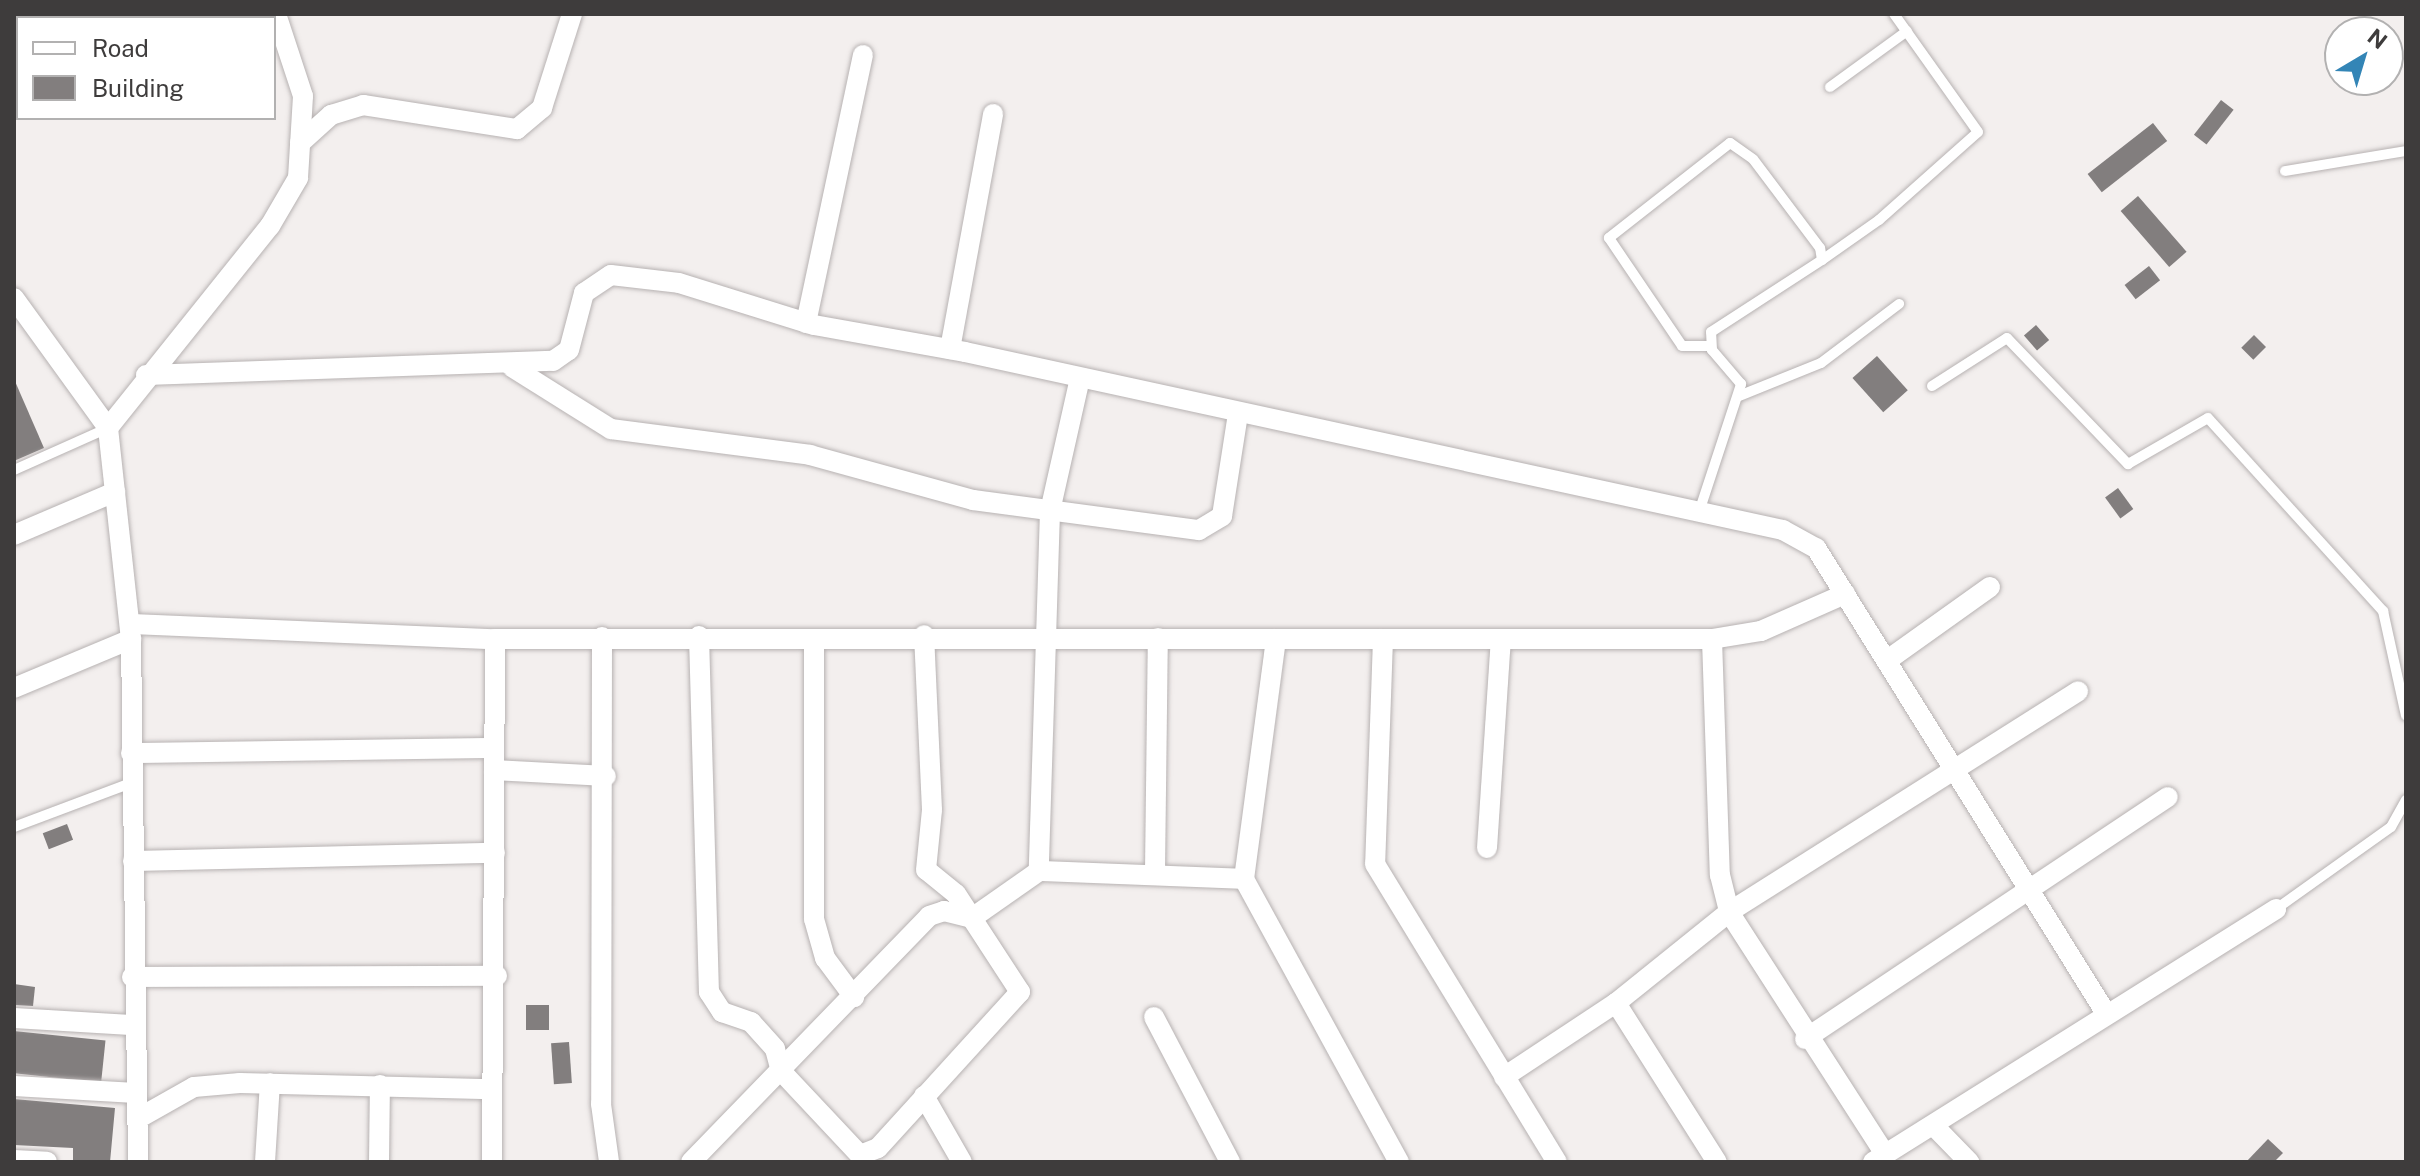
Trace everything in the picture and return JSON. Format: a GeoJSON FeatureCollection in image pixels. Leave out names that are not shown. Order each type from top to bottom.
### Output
{"type":"FeatureCollection","features":[{"type":"Feature","properties":{"kind":"street"},"geometry":{"type":"LineString","coordinates":[[108,428],[146,375],[270,226],[298,178],[303,96],[276,14]]}},
{"type":"Feature","properties":{"kind":"street"},"geometry":{"type":"LineString","coordinates":[[300,143],[331,115],[363,105],[517,129],[542,108],[572,14]]}},
{"type":"Feature","properties":{"kind":"street"},"geometry":{"type":"LineString","coordinates":[[806,323],[863,55]]}},
{"type":"Feature","properties":{"kind":"street"},"geometry":{"type":"LineString","coordinates":[[950,349],[993,114]]}},
{"type":"Feature","properties":{"kind":"street"},"geometry":{"type":"LineString","coordinates":[[146,375],[512,367],[553,361],[569,350],[584,293],[611,275],[679,283],[806,323],[950,349],[1799,537],[1816,548],[1889,659],[2107,1015]]}},
{"type":"Feature","properties":{"kind":"street"},"geometry":{"type":"LineString","coordinates":[[14,298],[108,428],[130,632],[133,861],[131,1025],[139,1118],[138,1162]]}},
{"type":"Feature","properties":{"kind":"street"},"geometry":{"type":"LineString","coordinates":[[512,367],[611,429],[810,455],[973,500],[1209,529],[1222,516],[1238,414]]}},
{"type":"Feature","properties":{"kind":"street"},"geometry":{"type":"LineString","coordinates":[[1039,871],[1043,637],[1050,511],[1080,378]]}},
{"type":"Feature","properties":{"kind":"street"},"geometry":{"type":"LineString","coordinates":[[14,535],[115,492]]}},
{"type":"Feature","properties":{"kind":"street"},"geometry":{"type":"LineString","coordinates":[[1889,659],[1990,587]]}},
{"type":"Feature","properties":{"kind":"street"},"geometry":{"type":"LineString","coordinates":[[14,688],[130,632],[495,639],[699,636],[814,641],[924,635],[1712,639],[1761,631],[1845,594]]}},
{"type":"Feature","properties":{"kind":"street"},"geometry":{"type":"LineString","coordinates":[[699,636],[709,992],[722,1012],[751,1022],[775,1049],[781,1071],[860,1155],[878,1148],[1020,992],[956,894],[926,870],[932,810],[924,635]]}},
{"type":"Feature","properties":{"kind":"street"},"geometry":{"type":"LineString","coordinates":[[602,637],[606,776],[601,1104],[609,1162]]}},
{"type":"Feature","properties":{"kind":"street"},"geometry":{"type":"LineString","coordinates":[[1155,871],[1158,638]]}},
{"type":"Feature","properties":{"kind":"street"},"geometry":{"type":"LineString","coordinates":[[492,1162],[497,976],[495,639]]}},
{"type":"Feature","properties":{"kind":"street"},"geometry":{"type":"LineString","coordinates":[[1276,639],[1244,879],[1399,1162]]}},
{"type":"Feature","properties":{"kind":"street"},"geometry":{"type":"LineString","coordinates":[[1383,639],[1375,864],[1557,1162]]}},
{"type":"Feature","properties":{"kind":"street"},"geometry":{"type":"LineString","coordinates":[[1487,848],[1501,639]]}},
{"type":"Feature","properties":{"kind":"street"},"geometry":{"type":"LineString","coordinates":[[1712,639],[1720,875],[1729,912],[1879,1158],[2276,909]]}},
{"type":"Feature","properties":{"kind":"street"},"geometry":{"type":"LineString","coordinates":[[814,641],[814,919],[825,958],[854,997]]}},
{"type":"Feature","properties":{"kind":"street"},"geometry":{"type":"LineString","coordinates":[[1504,1077],[1616,1003],[1729,912],[2078,691]]}},
{"type":"Feature","properties":{"kind":"street"},"geometry":{"type":"LineString","coordinates":[[131,753],[494,748]]}},
{"type":"Feature","properties":{"kind":"street"},"geometry":{"type":"LineString","coordinates":[[494,770],[606,776]]}},
{"type":"Feature","properties":{"kind":"street"},"geometry":{"type":"LineString","coordinates":[[1805,1039],[2168,797]]}},
{"type":"Feature","properties":{"kind":"street"},"geometry":{"type":"LineString","coordinates":[[133,861],[495,853]]}},
{"type":"Feature","properties":{"kind":"street"},"geometry":{"type":"LineString","coordinates":[[691,1162],[854,997],[929,916],[944,911],[972,918],[1039,871],[1155,871],[1244,879]]}},
{"type":"Feature","properties":{"kind":"street"},"geometry":{"type":"LineString","coordinates":[[132,977],[497,976]]}},
{"type":"Feature","properties":{"kind":"street"},"geometry":{"type":"LineString","coordinates":[[1616,1003],[1717,1162]]}},
{"type":"Feature","properties":{"kind":"street"},"geometry":{"type":"LineString","coordinates":[[1154,1017],[1230,1162]]}},
{"type":"Feature","properties":{"kind":"street"},"geometry":{"type":"LineString","coordinates":[[14,1018],[131,1025]]}},
{"type":"Feature","properties":{"kind":"street"},"geometry":{"type":"LineString","coordinates":[[139,1118],[194,1087],[270,1083],[492,1089]]}},
{"type":"Feature","properties":{"kind":"street"},"geometry":{"type":"LineString","coordinates":[[265,1162],[270,1083]]}},
{"type":"Feature","properties":{"kind":"street"},"geometry":{"type":"LineString","coordinates":[[379,1162],[380,1085]]}},
{"type":"Feature","properties":{"kind":"street"},"geometry":{"type":"LineString","coordinates":[[14,1086],[136,1093]]}},
{"type":"Feature","properties":{"kind":"street"},"geometry":{"type":"LineString","coordinates":[[924,1096],[962,1162]]}},
{"type":"Feature","properties":{"kind":"street"},"geometry":{"type":"LineString","coordinates":[[1933,1125],[1969,1162]]}},
{"type":"Feature","properties":{"kind":"street"},"geometry":{"type":"LineString","coordinates":[[14,1160],[47,1162]]}},
{"type":"Feature","properties":{"kind":"lane"},"geometry":{"type":"LineString","coordinates":[[1710,346],[1711,332],[1822,260],[1978,132],[1894,14]]}},
{"type":"Feature","properties":{"kind":"lane"},"geometry":{"type":"LineString","coordinates":[[1830,87],[1907,31]]}},
{"type":"Feature","properties":{"kind":"lane"},"geometry":{"type":"LineString","coordinates":[[1698,514],[1739,396],[1738,376],[1710,346],[1682,346],[1609,238],[1730,143],[1753,159],[1820,248],[1822,260]]}},
{"type":"Feature","properties":{"kind":"lane"},"geometry":{"type":"LineString","coordinates":[[2285,171],[2406,151]]}},
{"type":"Feature","properties":{"kind":"lane"},"geometry":{"type":"LineString","coordinates":[[1739,396],[1821,363],[1899,304]]}},
{"type":"Feature","properties":{"kind":"lane"},"geometry":{"type":"LineString","coordinates":[[1932,386],[2007,338],[2128,464],[2208,418],[2383,611],[2406,716]]}},
{"type":"Feature","properties":{"kind":"lane"},"geometry":{"type":"LineString","coordinates":[[14,470],[108,428]]}},
{"type":"Feature","properties":{"kind":"lane"},"geometry":{"type":"LineString","coordinates":[[14,827],[131,783]]}},
{"type":"Feature","properties":{"kind":"lane"},"geometry":{"type":"LineString","coordinates":[[2276,909],[2391,827],[2406,800]]}},
{"type":"Feature","properties":{"kind":"building"},"geometry":{"type":"Polygon","coordinates":[[[2221,100],[2234,110],[2207,145],[2194,135],[2221,100]]]}},
{"type":"Feature","properties":{"kind":"building"},"geometry":{"type":"Polygon","coordinates":[[[2153,123],[2167,141],[2102,192],[2088,174],[2153,123]]]}},
{"type":"Feature","properties":{"kind":"building"},"geometry":{"type":"Polygon","coordinates":[[[2138,196],[2187,252],[2169,267],[2121,211],[2138,196]]]}},
{"type":"Feature","properties":{"kind":"building"},"geometry":{"type":"Polygon","coordinates":[[[2149,266],[2160,280],[2136,299],[2125,285],[2149,266]]]}},
{"type":"Feature","properties":{"kind":"building"},"geometry":{"type":"Polygon","coordinates":[[[2036,325],[2049,340],[2037,351],[2024,335],[2036,325]]]}},
{"type":"Feature","properties":{"kind":"building"},"geometry":{"type":"Polygon","coordinates":[[[2254,335],[2266,347],[2253,360],[2241,348],[2254,335]]]}},
{"type":"Feature","properties":{"kind":"building"},"geometry":{"type":"Polygon","coordinates":[[[1877,356],[1908,390],[1883,412],[1852,378],[1877,356]]]}},
{"type":"Feature","properties":{"kind":"building"},"geometry":{"type":"Polygon","coordinates":[[[14,379],[44,448],[14,461],[14,379]]]}},
{"type":"Feature","properties":{"kind":"building"},"geometry":{"type":"Polygon","coordinates":[[[2118,488],[2133,509],[2120,518],[2105,497],[2118,488]]]}},
{"type":"Feature","properties":{"kind":"building"},"geometry":{"type":"Polygon","coordinates":[[[67,824],[73,840],[49,849],[43,833],[67,824]]]}},
{"type":"Feature","properties":{"kind":"building"},"geometry":{"type":"Polygon","coordinates":[[[14,984],[35,987],[33,1006],[14,1005],[14,984]]]}},
{"type":"Feature","properties":{"kind":"building"},"geometry":{"type":"Polygon","coordinates":[[[526,1005],[549,1005],[549,1030],[526,1030],[526,1005]]]}},
{"type":"Feature","properties":{"kind":"building"},"geometry":{"type":"Polygon","coordinates":[[[14,1031],[105,1041],[101,1082],[14,1073],[14,1031]]]}},
{"type":"Feature","properties":{"kind":"building"},"geometry":{"type":"Polygon","coordinates":[[[569,1042],[572,1083],[554,1084],[551,1043],[569,1042]]]}},
{"type":"Feature","properties":{"kind":"building"},"geometry":{"type":"Polygon","coordinates":[[[14,1099],[115,1108],[110,1162],[73,1162],[73,1148],[14,1145],[14,1099]]]}},
{"type":"Feature","properties":{"kind":"building"},"geometry":{"type":"Polygon","coordinates":[[[2268,1139],[2283,1153],[2274,1162],[2246,1162],[2268,1139]]]}}]}
